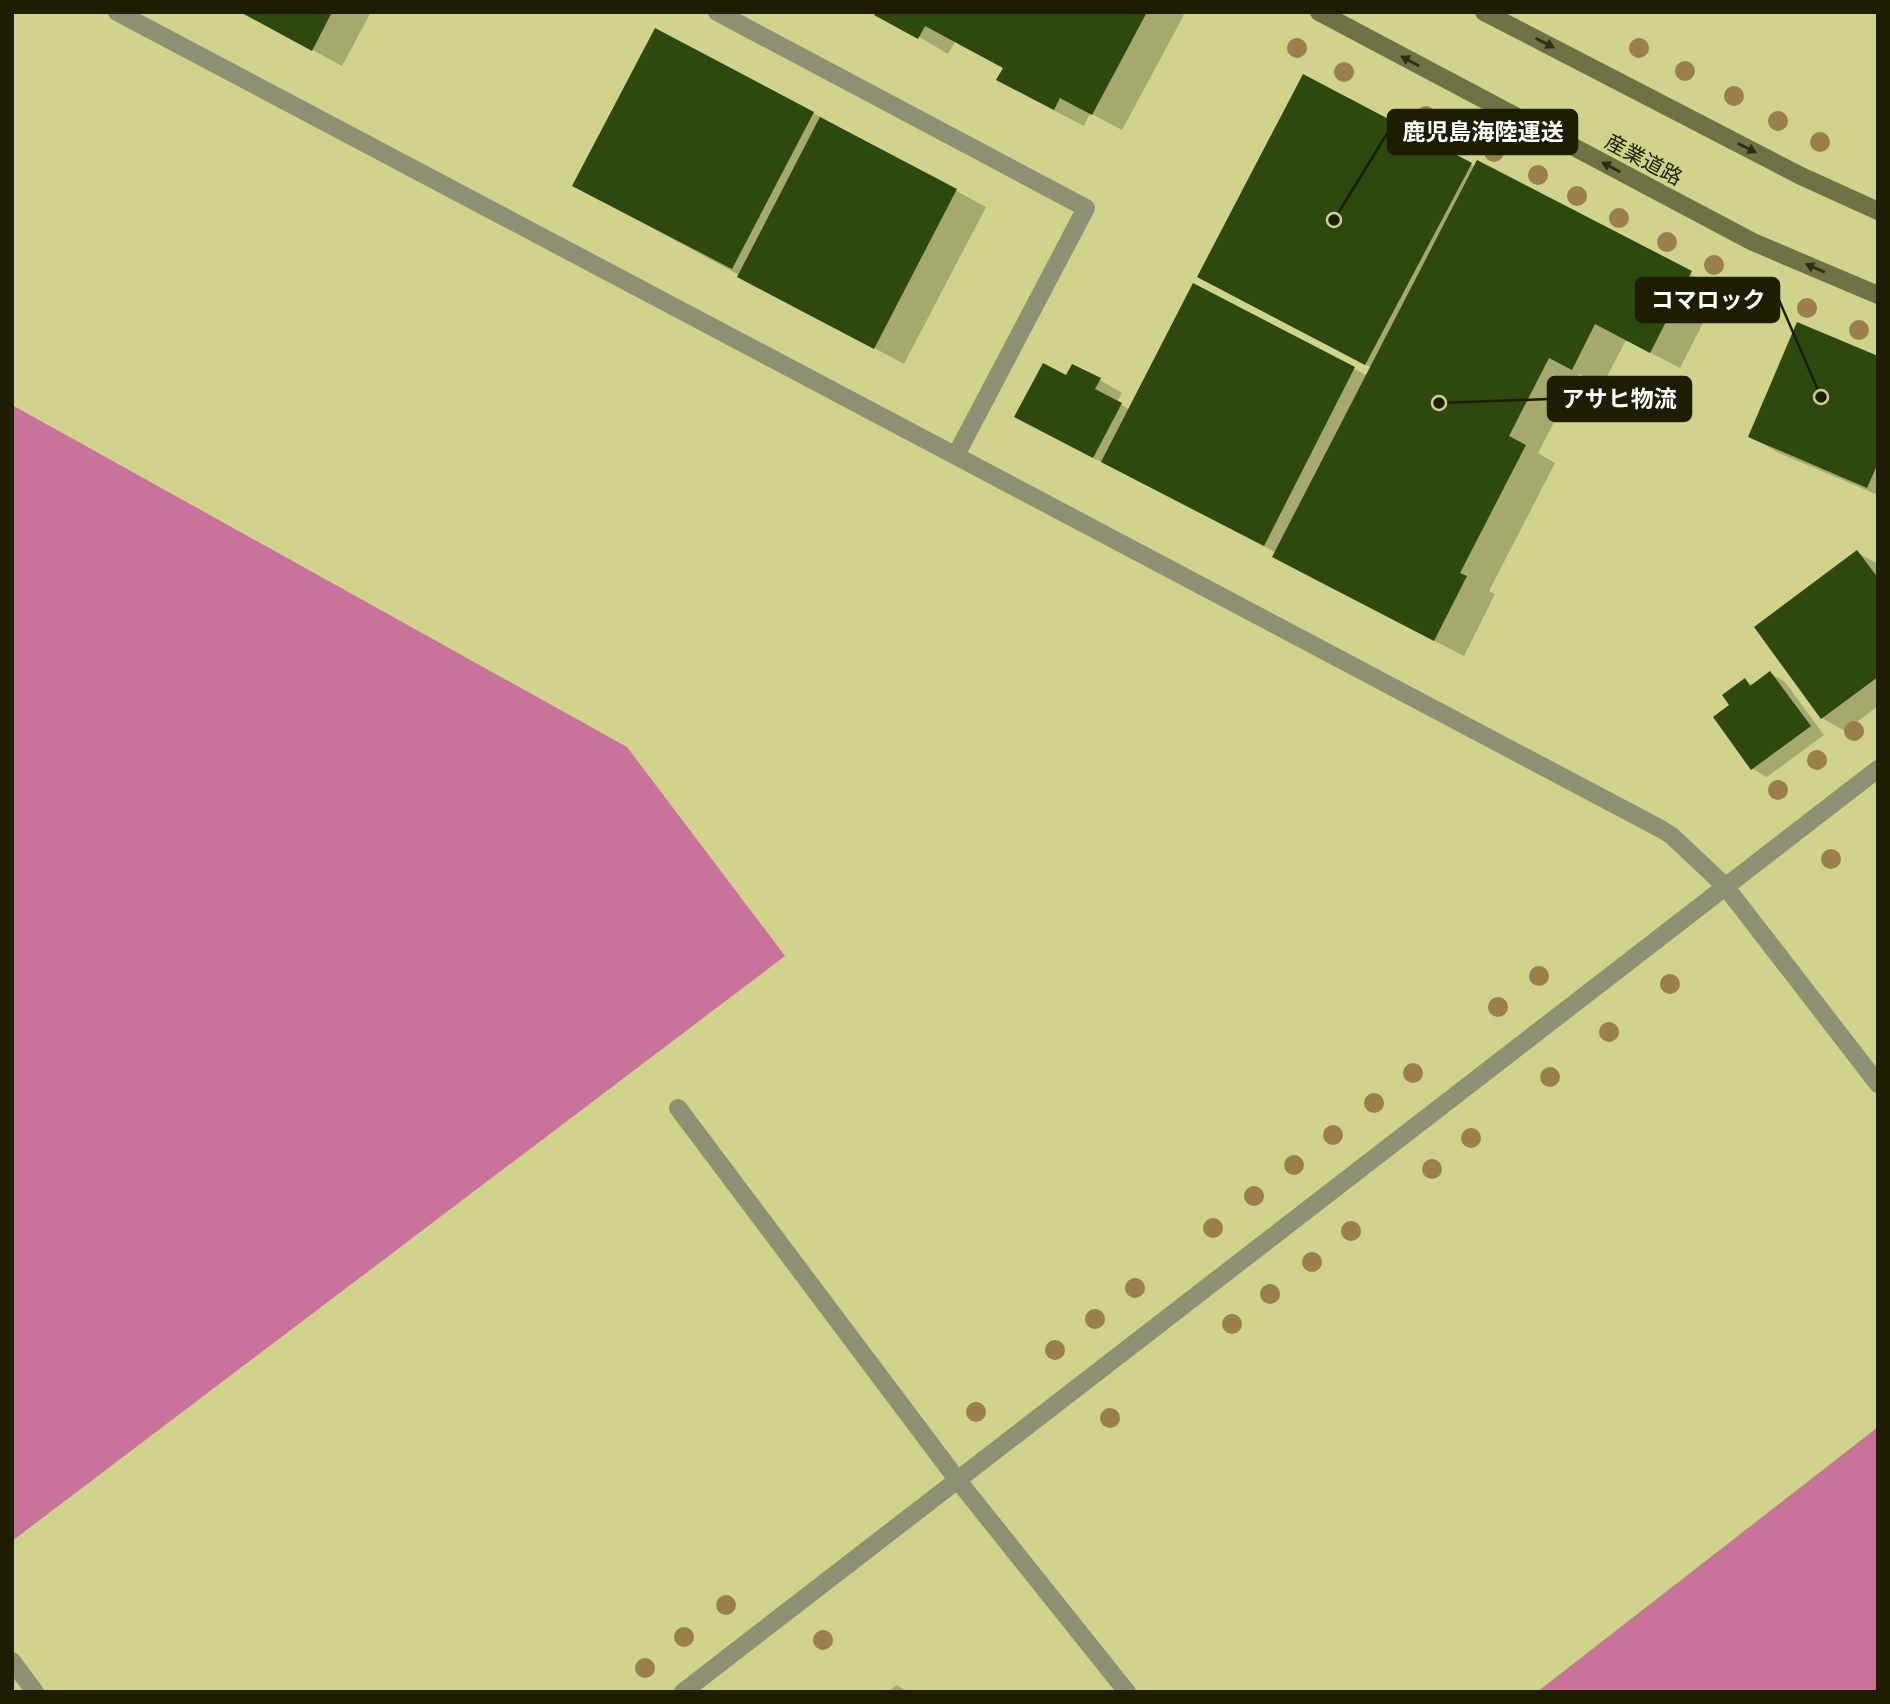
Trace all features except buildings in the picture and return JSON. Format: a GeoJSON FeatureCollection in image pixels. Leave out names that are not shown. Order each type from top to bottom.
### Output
{"type":"FeatureCollection","features":[{"type":"Feature","properties":{"kind":"main road","name":"産業道路"},"geometry":{"type":"LineString","coordinates":[[1319,12],[1753,242],[1878,295]]}},
{"type":"Feature","properties":{"kind":"main road"},"geometry":{"type":"LineString","coordinates":[[1484,12],[1801,176],[1878,211]]}},
{"type":"Feature","properties":{"kind":"street"},"geometry":{"type":"LineString","coordinates":[[117,12],[1661,829],[1725,886],[1878,1084]]}},
{"type":"Feature","properties":{"kind":"street"},"geometry":{"type":"LineString","coordinates":[[717,12],[1086,208],[956,455]]}},
{"type":"Feature","properties":{"kind":"street"},"geometry":{"type":"LineString","coordinates":[[684,1692],[956,1478],[1878,769]]}},
{"type":"Feature","properties":{"kind":"street"},"geometry":{"type":"LineString","coordinates":[[678,1108],[956,1478],[1127,1692]]}},
{"type":"Feature","properties":{"kind":"street"},"geometry":{"type":"LineString","coordinates":[[12,1661],[35,1692]]}},
{"type":"Feature","properties":{"kind":"shaded area"},"geometry":{"type":"Polygon","coordinates":[[[12,405],[627,747],[785,956],[12,1541],[12,405]]]}},
{"type":"Feature","properties":{"kind":"shaded area"},"geometry":{"type":"Polygon","coordinates":[[[1878,1427],[1878,1692],[1537,1692],[1878,1427]]]}},
{"type":"Feature","properties":{"kind":"place","name":"鹿児島海陸運送"},"geometry":{"type":"Point","coordinates":[1334,220]}},
{"type":"Feature","properties":{"kind":"place","name":"コマロック"},"geometry":{"type":"Point","coordinates":[1821,397]}},
{"type":"Feature","properties":{"kind":"place","name":"アサヒ物流"},"geometry":{"type":"Point","coordinates":[1439,403]}}]}
